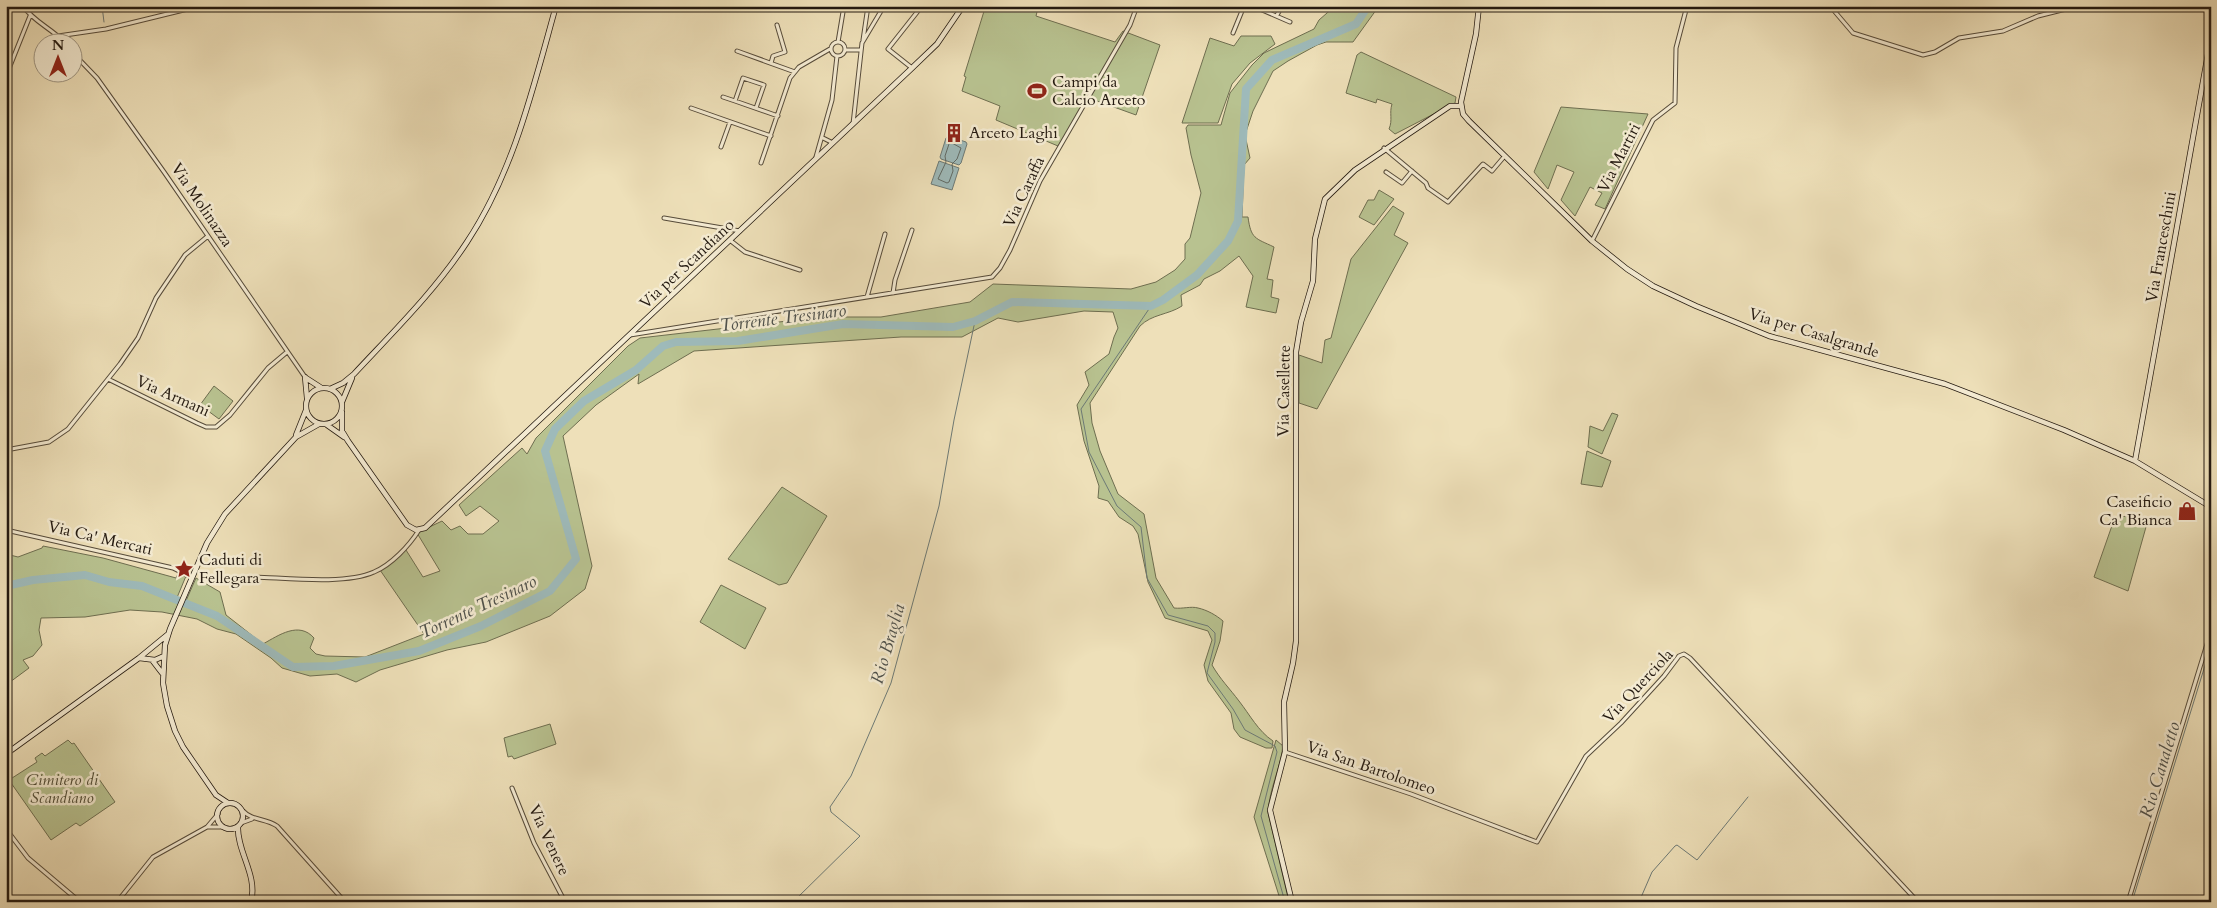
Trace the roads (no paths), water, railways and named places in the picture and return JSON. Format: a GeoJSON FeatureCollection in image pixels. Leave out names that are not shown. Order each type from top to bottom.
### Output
{"type":"FeatureCollection","features":[{"type":"Feature","properties":{"kind":"street"},"geometry":{"type":"LineString","coordinates":[[22,6],[30,16],[52,32]]}},
{"type":"Feature","properties":{"kind":"street"},"geometry":{"type":"LineString","coordinates":[[82,32],[106,29],[200,6]]}},
{"type":"Feature","properties":{"kind":"street"},"geometry":{"type":"LineString","coordinates":[[330,389],[343,383],[354,374],[433,289],[467,242],[486,210],[509,163],[520,133],[556,6]]}},
{"type":"Feature","properties":{"kind":"street"},"geometry":{"type":"LineString","coordinates":[[838,42],[844,6]]}},
{"type":"Feature","properties":{"kind":"street"},"geometry":{"type":"LineString","coordinates":[[853,124],[868,6]]}},
{"type":"Feature","properties":{"kind":"street"},"geometry":{"type":"LineString","coordinates":[[862,43],[884,6]]}},
{"type":"Feature","properties":{"kind":"street"},"geometry":{"type":"LineString","coordinates":[[912,68],[888,48],[922,6]]}},
{"type":"Feature","properties":{"kind":"street","name":"Via per Scandiano"},"geometry":{"type":"LineString","coordinates":[[255,577],[319,579],[365,576],[392,560],[413,540],[419,530],[429,526],[937,44],[963,6]]}},
{"type":"Feature","properties":{"kind":"street","name":"Via Caraffa"},"geometry":{"type":"LineString","coordinates":[[629,335],[986,278],[996,273],[1010,250],[1040,181],[1130,24],[1137,6]]}},
{"type":"Feature","properties":{"kind":"street"},"geometry":{"type":"LineString","coordinates":[[1233,33],[1244,6]]}},
{"type":"Feature","properties":{"kind":"street"},"geometry":{"type":"LineString","coordinates":[[1253,6],[1290,22]]}},
{"type":"Feature","properties":{"kind":"street"},"geometry":{"type":"LineString","coordinates":[[1277,15],[1282,6]]}},
{"type":"Feature","properties":{"kind":"street"},"geometry":{"type":"LineString","coordinates":[[1461,106],[1476,34],[1479,6]]}},
{"type":"Feature","properties":{"kind":"street","name":"Via Martiri"},"geometry":{"type":"LineString","coordinates":[[1592,241],[1653,120],[1675,104],[1676,48],[1684,25],[1687,6]]}},
{"type":"Feature","properties":{"kind":"street"},"geometry":{"type":"LineString","coordinates":[[1830,6],[1853,33],[1923,55],[1935,52],[1958,38],[2004,31],[2038,16],[2078,6]]}},
{"type":"Feature","properties":{"kind":"street"},"geometry":{"type":"LineString","coordinates":[[6,76],[30,16]]}},
{"type":"Feature","properties":{"kind":"street"},"geometry":{"type":"LineString","coordinates":[[771,63],[773,56],[785,52],[777,26]]}},
{"type":"Feature","properties":{"kind":"street","name":"Via Franceschini"},"geometry":{"type":"LineString","coordinates":[[2136,461],[2211,37]]}},
{"type":"Feature","properties":{"kind":"street"},"geometry":{"type":"LineString","coordinates":[[761,163],[790,78],[814,57],[830,49],[834,43],[838,42]]}},
{"type":"Feature","properties":{"kind":"street"},"geometry":{"type":"LineString","coordinates":[[838,42],[844,46],[845,50]]}},
{"type":"Feature","properties":{"kind":"street"},"geometry":{"type":"LineString","coordinates":[[830,49],[837,56],[841,56],[845,50]]}},
{"type":"Feature","properties":{"kind":"street"},"geometry":{"type":"LineString","coordinates":[[845,50],[861,50]]}},
{"type":"Feature","properties":{"kind":"street"},"geometry":{"type":"LineString","coordinates":[[737,51],[795,72]]}},
{"type":"Feature","properties":{"kind":"street"},"geometry":{"type":"LineString","coordinates":[[815,160],[823,138],[832,100],[837,56]]}},
{"type":"Feature","properties":{"kind":"street","name":"Via Molinazza"},"geometry":{"type":"LineString","coordinates":[[82,62],[97,78],[305,377],[311,383],[322,388]]}},
{"type":"Feature","properties":{"kind":"street"},"geometry":{"type":"LineString","coordinates":[[735,101],[743,78],[764,85],[756,108]]}},
{"type":"Feature","properties":{"kind":"street"},"geometry":{"type":"LineString","coordinates":[[723,97],[778,116]]}},
{"type":"Feature","properties":{"kind":"street","name":"Via Casellette"},"geometry":{"type":"LineString","coordinates":[[1285,752],[1284,702],[1296,641],[1296,352],[1301,322],[1313,281],[1315,239],[1325,199],[1355,170],[1384,148],[1450,106],[1461,106]]}},
{"type":"Feature","properties":{"kind":"street","name":"Via per Casalgrande"},"geometry":{"type":"LineString","coordinates":[[1461,106],[1468,122],[1533,182],[1592,241],[1640,278],[1688,303],[1732,321],[1797,344],[1945,384],[2064,430],[2136,461],[2211,507]]}},
{"type":"Feature","properties":{"kind":"street"},"geometry":{"type":"LineString","coordinates":[[691,108],[771,136]]}},
{"type":"Feature","properties":{"kind":"street"},"geometry":{"type":"LineString","coordinates":[[721,147],[730,122]]}},
{"type":"Feature","properties":{"kind":"street"},"geometry":{"type":"LineString","coordinates":[[823,138],[833,143]]}},
{"type":"Feature","properties":{"kind":"street"},"geometry":{"type":"LineString","coordinates":[[1384,148],[1426,183],[1428,188],[1448,202],[1483,164],[1492,171],[1503,158]]}},
{"type":"Feature","properties":{"kind":"street"},"geometry":{"type":"LineString","coordinates":[[1386,172],[1402,183],[1412,171]]}},
{"type":"Feature","properties":{"kind":"street"},"geometry":{"type":"LineString","coordinates":[[664,218],[741,232]]}},
{"type":"Feature","properties":{"kind":"street"},"geometry":{"type":"LineString","coordinates":[[893,293],[895,280],[912,230]]}},
{"type":"Feature","properties":{"kind":"street"},"geometry":{"type":"LineString","coordinates":[[867,297],[886,234]]}},
{"type":"Feature","properties":{"kind":"street","name":"Via Armani"},"geometry":{"type":"LineString","coordinates":[[6,450],[49,442],[68,430],[138,338],[156,298],[185,255],[208,236]]}},
{"type":"Feature","properties":{"kind":"street"},"geometry":{"type":"LineString","coordinates":[[731,241],[744,252],[800,270]]}},
{"type":"Feature","properties":{"kind":"street","name":"Via Armani"},"geometry":{"type":"LineString","coordinates":[[108,379],[197,423],[206,427],[216,427],[230,415],[262,375],[287,352]]}},
{"type":"Feature","properties":{"kind":"street"},"geometry":{"type":"LineString","coordinates":[[342,402],[354,374]]}},
{"type":"Feature","properties":{"kind":"street"},"geometry":{"type":"LineString","coordinates":[[296,436],[306,410],[305,377]]}},
{"type":"Feature","properties":{"kind":"street"},"geometry":{"type":"LineString","coordinates":[[307,400],[313,391],[322,388],[330,389],[340,396],[342,412],[340,422],[348,441]]}},
{"type":"Feature","properties":{"kind":"street"},"geometry":{"type":"LineString","coordinates":[[306,410],[310,419],[319,424]]}},
{"type":"Feature","properties":{"kind":"street"},"geometry":{"type":"LineString","coordinates":[[342,412],[336,420],[327,424],[319,424],[296,436],[229,508],[207,544],[177,611],[168,634],[163,674],[166,706],[175,731],[183,748],[216,795],[228,803],[235,804],[253,819],[271,822],[276,826],[345,902]]}},
{"type":"Feature","properties":{"kind":"street"},"geometry":{"type":"LineString","coordinates":[[327,424],[335,428],[348,441],[410,529],[419,530]]}},
{"type":"Feature","properties":{"kind":"street","name":"Via Ca' Mercati"},"geometry":{"type":"LineString","coordinates":[[6,530],[173,568],[187,575]]}},
{"type":"Feature","properties":{"kind":"street"},"geometry":{"type":"LineString","coordinates":[[2128,902],[2211,631]]}},
{"type":"Feature","properties":{"kind":"street"},"geometry":{"type":"LineString","coordinates":[[6,754],[139,658],[168,634]]}},
{"type":"Feature","properties":{"kind":"street","name":"Via Querciola"},"geometry":{"type":"LineString","coordinates":[[1537,842],[1586,756],[1621,723],[1664,676],[1679,656],[1684,654],[1690,658],[1814,793],[1918,902]]}},
{"type":"Feature","properties":{"kind":"street"},"geometry":{"type":"LineString","coordinates":[[139,658],[150,660],[161,659],[164,656]]}},
{"type":"Feature","properties":{"kind":"street"},"geometry":{"type":"LineString","coordinates":[[150,660],[163,674]]}},
{"type":"Feature","properties":{"kind":"street","name":"Via San Bartolomeo"},"geometry":{"type":"LineString","coordinates":[[1292,902],[1272,825],[1270,810],[1285,752],[1411,794],[1537,842]]}},
{"type":"Feature","properties":{"kind":"street","name":"Via Venere"},"geometry":{"type":"LineString","coordinates":[[512,788],[534,843],[565,902]]}},
{"type":"Feature","properties":{"kind":"street"},"geometry":{"type":"LineString","coordinates":[[216,795],[218,821],[238,839]]}},
{"type":"Feature","properties":{"kind":"street"},"geometry":{"type":"LineString","coordinates":[[117,902],[153,858],[207,826],[228,803]]}},
{"type":"Feature","properties":{"kind":"street"},"geometry":{"type":"LineString","coordinates":[[242,810],[243,817],[238,839],[251,878],[251,902]]}},
{"type":"Feature","properties":{"kind":"street"},"geometry":{"type":"LineString","coordinates":[[207,826],[225,828],[240,825],[253,819]]}},
{"type":"Feature","properties":{"kind":"street"},"geometry":{"type":"LineString","coordinates":[[6,829],[28,858],[80,902]]}},
{"type":"Feature","properties":{"kind":"water"},"geometry":{"type":"Polygon","coordinates":[[[948,136],[967,144],[959,165],[940,157],[948,136]]]}},
{"type":"Feature","properties":{"kind":"water"},"geometry":{"type":"Polygon","coordinates":[[[939,161],[959,168],[952,190],[931,184],[939,161]]]}},
{"type":"Feature","properties":{"kind":"waterway"},"geometry":{"type":"LineString","coordinates":[[102,6],[104,22]]}},
{"type":"Feature","properties":{"kind":"waterway","name":"Torrente Tresinaro"},"geometry":{"type":"LineString","coordinates":[[6,586],[33,580],[85,575],[109,582],[142,586],[217,616],[293,667],[334,666],[419,651],[481,626],[550,591],[576,559],[545,451],[555,429],[584,401],[636,370],[663,346],[676,342],[738,341],[843,324],[953,327],[975,321],[1012,302],[1151,306],[1163,300],[1197,275],[1228,241],[1238,221],[1246,89],[1272,60],[1356,24],[1368,6]]}},
{"type":"Feature","properties":{"kind":"waterway"},"geometry":{"type":"LineString","coordinates":[[1151,306],[1081,409],[1089,452],[1117,506],[1141,527],[1147,578],[1168,615],[1208,626],[1215,633],[1215,642],[1207,673],[1233,709],[1245,730],[1275,746],[1277,752],[1261,816],[1285,902]]}},
{"type":"Feature","properties":{"kind":"waterway","name":"Rio Braglia"},"geometry":{"type":"LineString","coordinates":[[771,902],[775,898],[795,900],[860,836],[831,812],[830,807],[851,776],[891,683],[939,506],[954,420],[975,321]]}},
{"type":"Feature","properties":{"kind":"waterway","name":"Rio Canaletto"},"geometry":{"type":"LineString","coordinates":[[2132,902],[2211,646]]}},
{"type":"Feature","properties":{"kind":"waterway"},"geometry":{"type":"LineString","coordinates":[[1639,902],[1652,872],[1675,846],[1677,845],[1697,860],[1748,797]]}},
{"type":"Feature","properties":{"kind":"place","name":"Campi da Calcio Arceto"},"geometry":{"type":"Point","coordinates":[1037,91]}},
{"type":"Feature","properties":{"kind":"place","name":"Arceto Laghi"},"geometry":{"type":"Point","coordinates":[954,133]}},
{"type":"Feature","properties":{"kind":"place","name":"Caseificio Ca' Bianca"},"geometry":{"type":"Point","coordinates":[2187,511]}},
{"type":"Feature","properties":{"kind":"place","name":"Caduti di Fellegara"},"geometry":{"type":"Point","coordinates":[184,569]}},
{"type":"Feature","properties":{"kind":"park label","name":"Cimitero di Scandiano"},"geometry":{"type":"Point","coordinates":[62,789]}}]}
